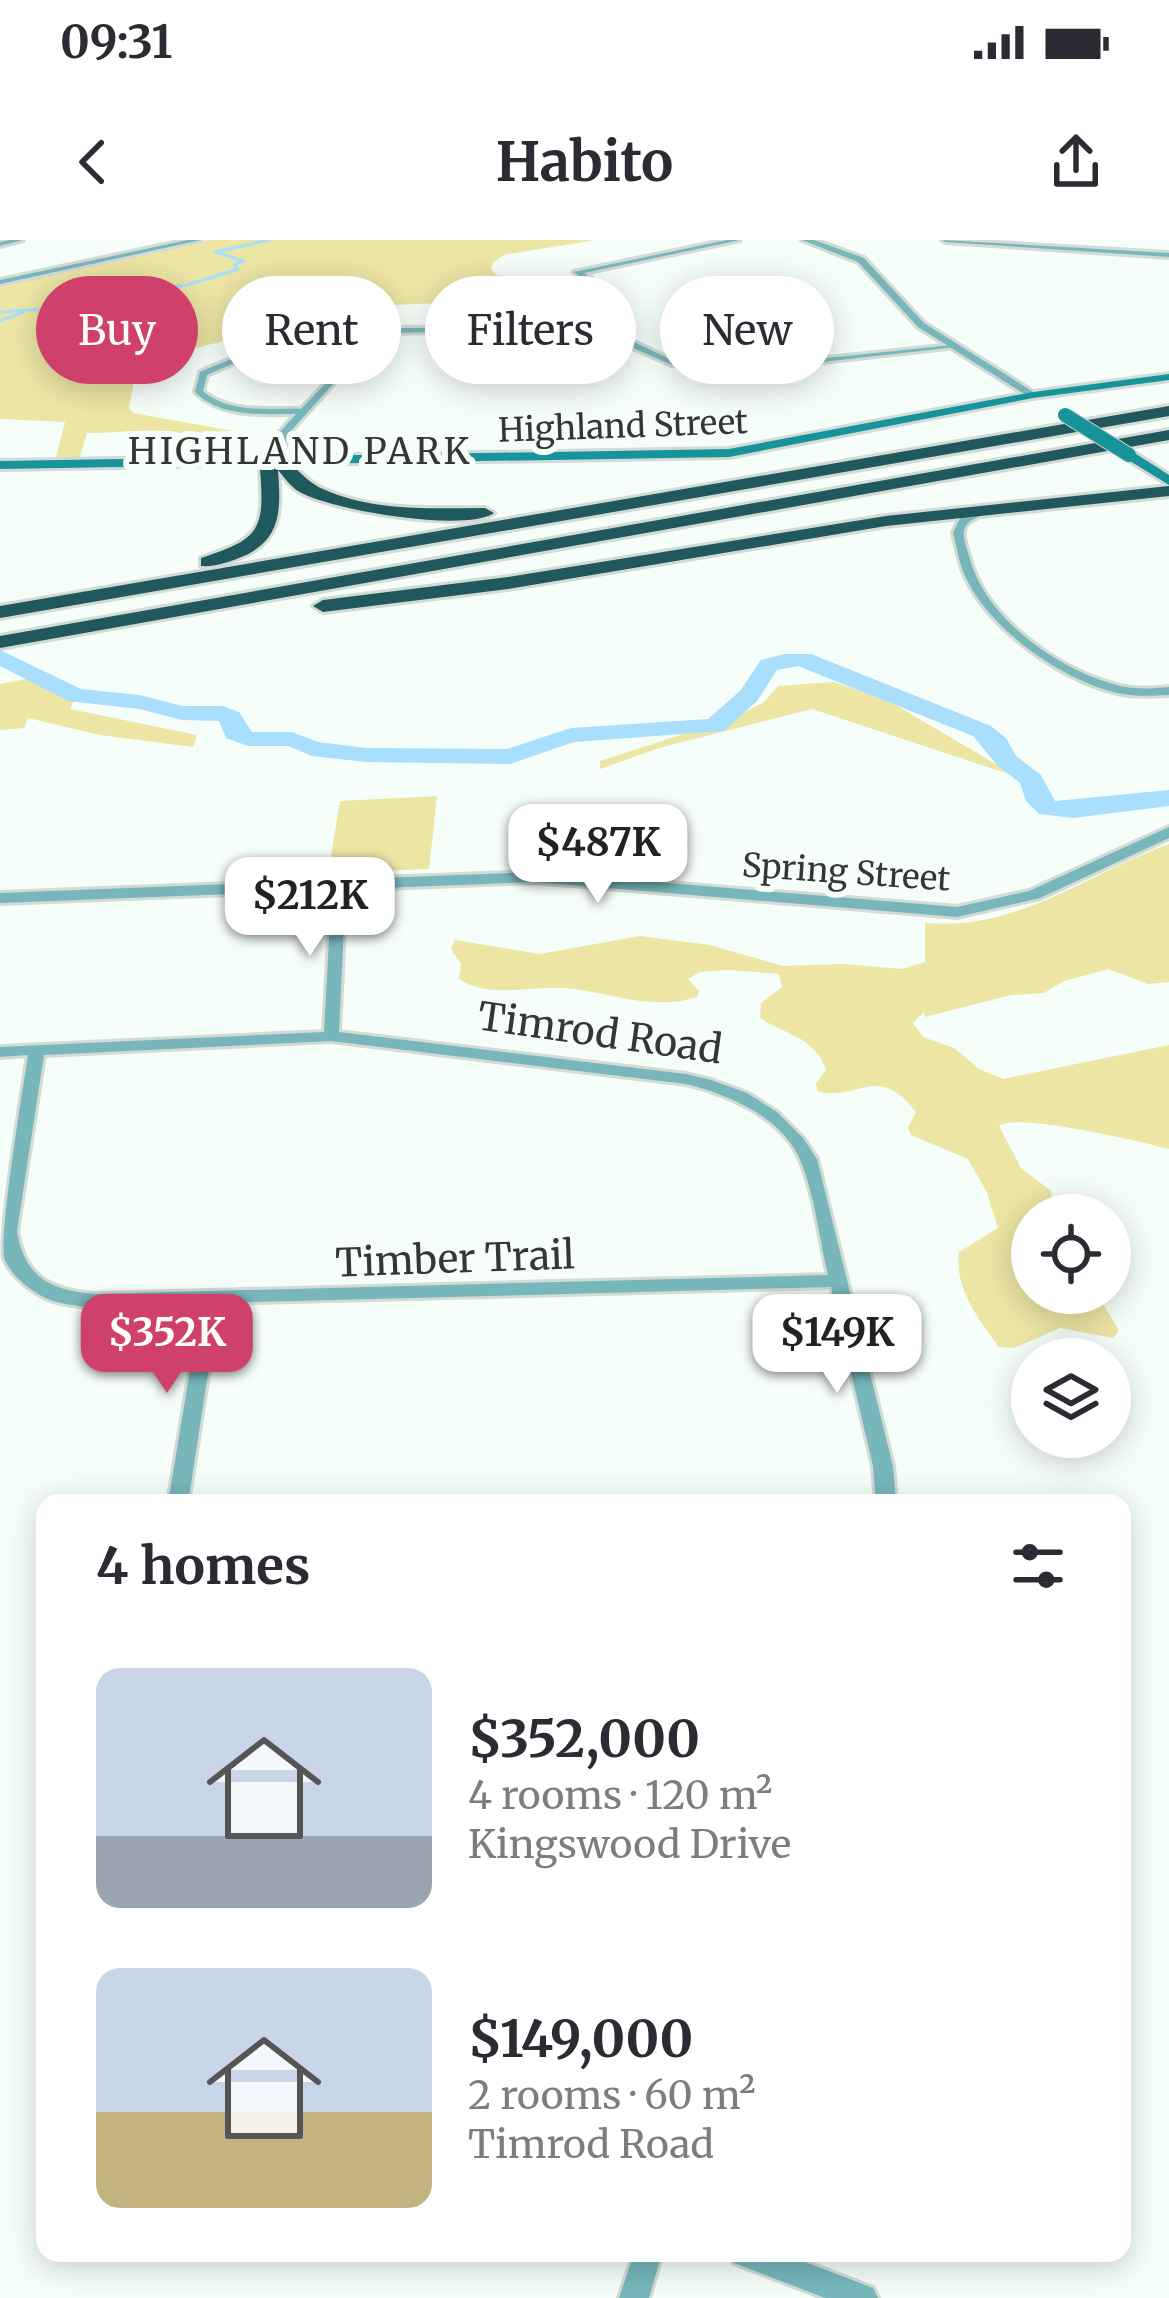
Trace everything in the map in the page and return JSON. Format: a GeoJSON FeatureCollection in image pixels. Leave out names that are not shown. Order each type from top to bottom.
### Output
{"type":"FeatureCollection","features":[{"type":"Feature","properties":{"kind":"highway"},"geometry":{"type":"LineString","coordinates":[[0,609],[1169,411]]}},
{"type":"Feature","properties":{"kind":"highway"},"geometry":{"type":"LineString","coordinates":[[0,645],[1169,435]]}},
{"type":"Feature","properties":{"kind":"highway"},"geometry":{"type":"LineString","coordinates":[[0,609],[241,550],[272,524],[269,470],[277,461],[295,481],[325,496],[423,512],[539,510],[708,490]]}},
{"type":"Feature","properties":{"kind":"highway"},"geometry":{"type":"LineString","coordinates":[[56,636],[466,589],[830,529],[1169,491]]}},
{"type":"Feature","properties":{"kind":"main road","name":"Highland Street"},"geometry":{"type":"LineString","coordinates":[[0,465],[745,452],[1033,395],[1169,377]]}},
{"type":"Feature","properties":{"kind":"main road"},"geometry":{"type":"LineString","coordinates":[[1033,395],[1169,481]]}},
{"type":"Feature","properties":{"kind":"street"},"geometry":{"type":"LineString","coordinates":[[0,244],[20,240]]}},
{"type":"Feature","properties":{"kind":"street"},"geometry":{"type":"LineString","coordinates":[[0,282],[198,240]]}},
{"type":"Feature","properties":{"kind":"street"},"geometry":{"type":"LineString","coordinates":[[736,240],[594,265],[578,272],[598,288],[629,343],[672,362],[759,367],[952,347]]}},
{"type":"Feature","properties":{"kind":"street"},"geometry":{"type":"LineString","coordinates":[[806,240],[861,260],[908,314],[952,347],[1033,395]]}},
{"type":"Feature","properties":{"kind":"street"},"geometry":{"type":"LineString","coordinates":[[946,240],[1169,255]]}},
{"type":"Feature","properties":{"kind":"street"},"geometry":{"type":"LineString","coordinates":[[222,365],[203,374],[199,392],[204,399],[223,406],[304,412]]}},
{"type":"Feature","properties":{"kind":"street"},"geometry":{"type":"LineString","coordinates":[[277,461],[282,435],[329,384]]}},
{"type":"Feature","properties":{"kind":"street"},"geometry":{"type":"LineString","coordinates":[[987,510],[964,520],[958,531],[972,582],[998,616],[1074,671],[1130,691],[1169,691]]}},
{"type":"Feature","properties":{"kind":"street","name":"Spring Street"},"geometry":{"type":"LineString","coordinates":[[0,898],[578,878],[883,909],[957,911],[1034,895],[1169,832]]}},
{"type":"Feature","properties":{"kind":"street"},"geometry":{"type":"LineString","coordinates":[[331,1036],[339,884]]}},
{"type":"Feature","properties":{"kind":"street","name":"Timrod Road"},"geometry":{"type":"LineString","coordinates":[[0,1052],[331,1036],[686,1079],[726,1088],[761,1105],[790,1130],[809,1159],[883,1466],[885,1494]]}},
{"type":"Feature","properties":{"kind":"street","name":"Timber Trail"},"geometry":{"type":"LineString","coordinates":[[37,1051],[8,1231],[13,1258],[32,1281],[61,1297],[211,1298],[837,1281]]}},
{"type":"Feature","properties":{"kind":"street"},"geometry":{"type":"LineString","coordinates":[[179,1494],[211,1298]]}},
{"type":"Feature","properties":{"kind":"street"},"geometry":{"type":"LineString","coordinates":[[634,2298],[645,2262]]}},
{"type":"Feature","properties":{"kind":"street"},"geometry":{"type":"LineString","coordinates":[[768,2262],[863,2298]]}},
{"type":"Feature","properties":{"kind":"shaded area"},"geometry":{"type":"Polygon","coordinates":[[[209,240],[595,240],[504,255],[491,269],[506,276],[425,276],[425,304],[401,305],[401,276],[222,276],[222,341],[198,347],[198,276],[42,276],[209,240]]]}},
{"type":"Feature","properties":{"kind":"shaded area"},"geometry":{"type":"Polygon","coordinates":[[[36,277],[36,384],[134,384],[129,408],[133,413],[250,434],[234,437],[227,457],[206,456],[209,442],[195,436],[165,431],[87,433],[79,460],[55,461],[65,422],[0,419],[0,285],[36,277]]]}},
{"type":"Feature","properties":{"kind":"shaded area"},"geometry":{"type":"Polygon","coordinates":[[[48,675],[79,691],[70,709],[197,735],[193,747],[100,735],[28,718],[24,728],[0,730],[0,684],[48,675]]]}},
{"type":"Feature","properties":{"kind":"shaded area"},"geometry":{"type":"Polygon","coordinates":[[[834,682],[887,700],[1018,777],[812,709],[659,748],[600,769],[600,761],[736,717],[764,702],[778,686],[834,682]]]}},
{"type":"Feature","properties":{"kind":"shaded area"},"geometry":{"type":"Polygon","coordinates":[[[437,796],[429,869],[328,873],[340,801],[437,796]]]}},
{"type":"Feature","properties":{"kind":"shaded area"},"geometry":{"type":"Polygon","coordinates":[[[1169,844],[1169,982],[1148,984],[1109,969],[1064,981],[1044,993],[1011,995],[925,1017],[924,1012],[913,1023],[923,1037],[954,1048],[979,1069],[1003,1079],[1169,1045],[1169,1149],[1053,1125],[999,1126],[1021,1168],[1051,1194],[1011,1194],[1011,1314],[1109,1314],[1119,1330],[1113,1338],[1060,1328],[1037,1338],[1011,1338],[1011,1348],[999,1347],[960,1278],[959,1252],[998,1228],[987,1193],[968,1159],[911,1135],[908,1127],[916,1112],[890,1089],[817,1091],[816,1083],[826,1070],[815,1050],[760,1018],[761,1003],[782,987],[779,974],[700,972],[688,979],[699,991],[697,997],[646,1002],[563,988],[483,989],[459,979],[461,964],[451,949],[455,940],[540,954],[640,936],[710,945],[783,966],[902,969],[925,962],[925,923],[959,923],[1022,909],[1169,844]]]}},
{"type":"Feature","properties":{"kind":"waterway"},"geometry":{"type":"LineString","coordinates":[[0,312],[70,307],[97,294],[106,298],[187,285],[238,269],[234,264],[244,261],[215,252],[269,240]]}},
{"type":"Feature","properties":{"kind":"waterway"},"geometry":{"type":"LineString","coordinates":[[0,321],[23,312]]}},
{"type":"Feature","properties":{"kind":"waterway"},"geometry":{"type":"LineString","coordinates":[[0,657],[76,696],[140,702],[182,713],[215,711],[230,717],[235,733],[248,739],[292,739],[312,749],[366,755],[510,757],[571,735],[715,726],[749,696],[769,665],[811,661],[982,731],[997,743],[1006,760],[1032,780],[1039,801],[1048,808],[1073,810],[1169,798]]}},
{"type":"Feature","properties":{"kind":"district","name":"HIGHLAND PARK"},"geometry":{"type":"Point","coordinates":[300,451]}}]}
